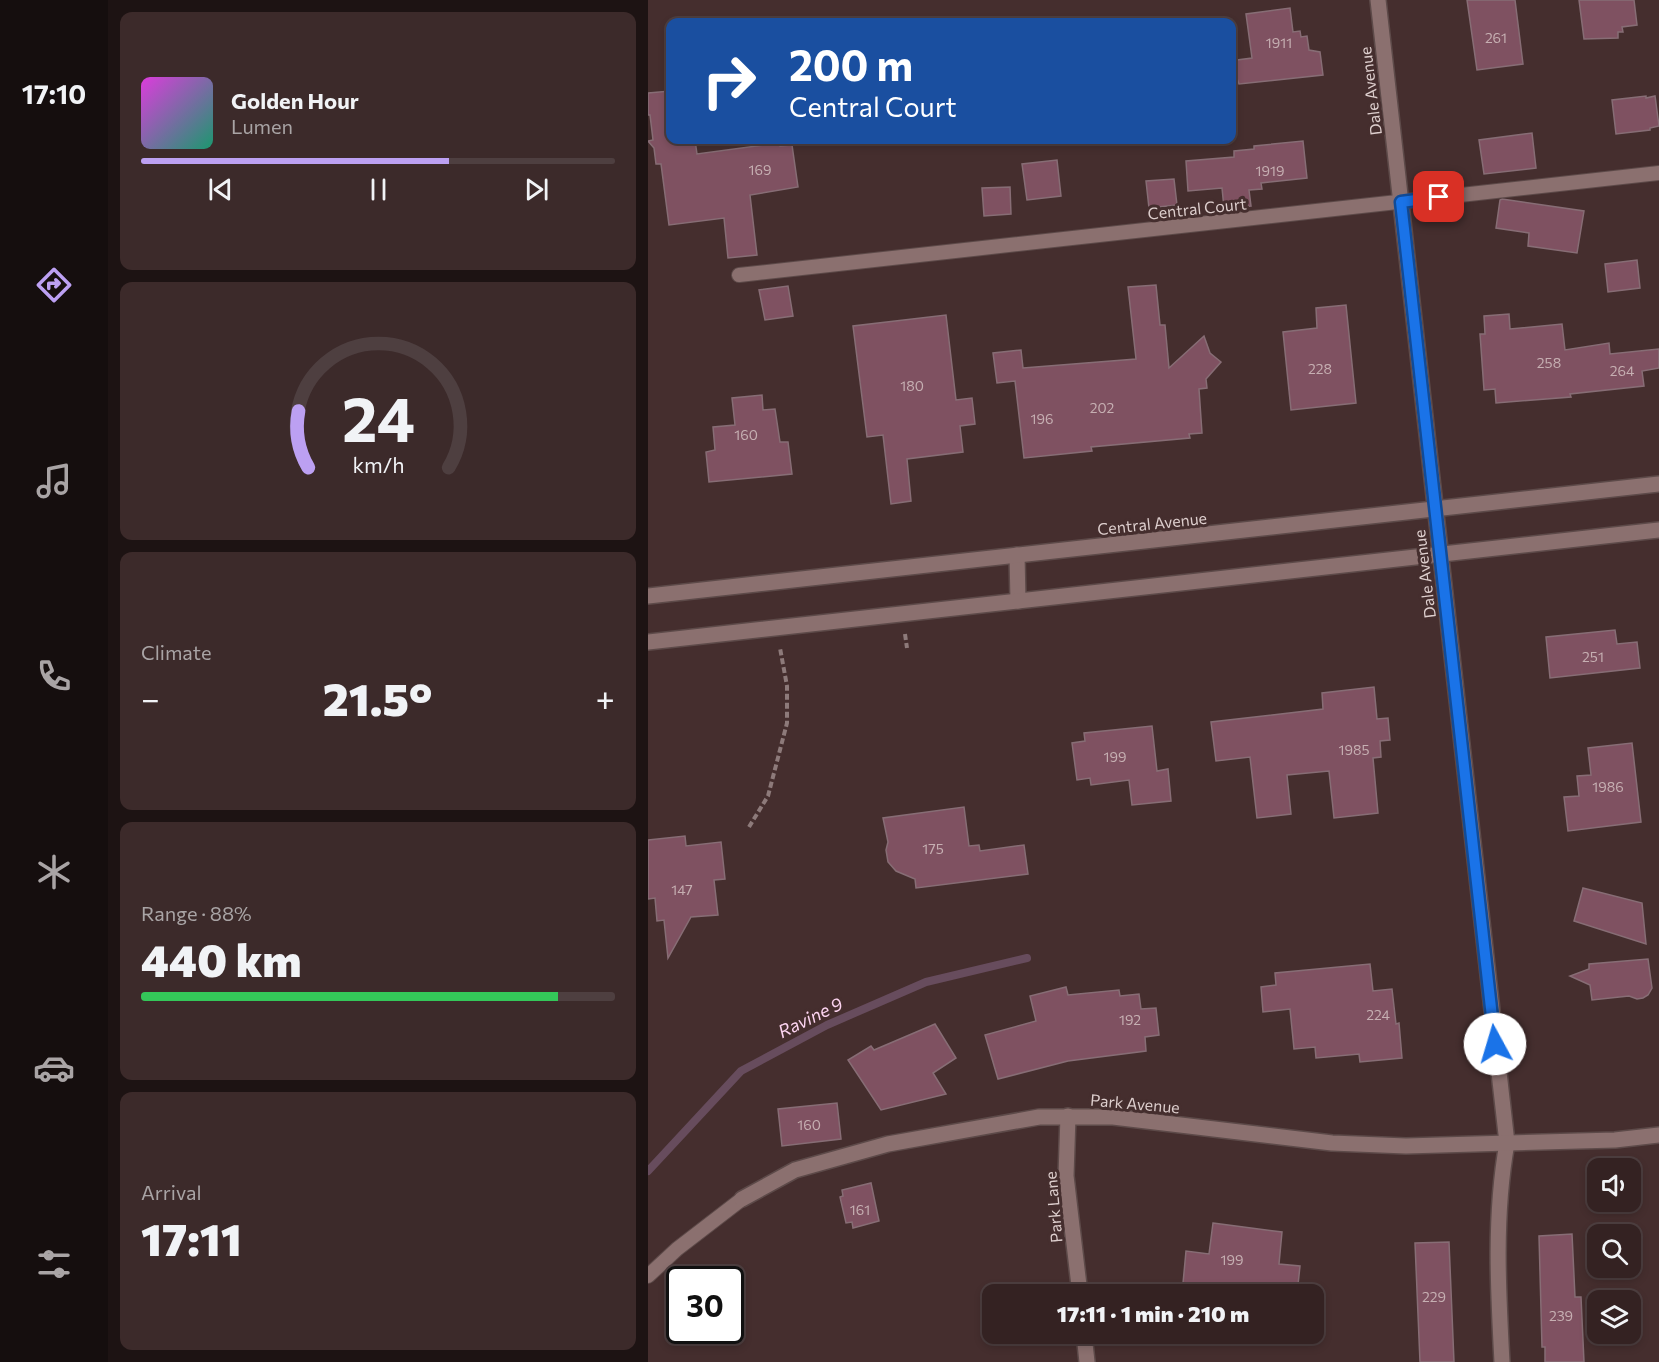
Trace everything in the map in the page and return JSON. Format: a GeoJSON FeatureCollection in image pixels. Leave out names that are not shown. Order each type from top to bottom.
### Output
{"type":"FeatureCollection","features":[{"type":"Feature","properties":{"kind":"street","name":"Dale Avenue"},"geometry":{"type":"LineString","coordinates":[[1378,0],[1507,1143],[1501,1177],[1498,1285],[1502,1362]]}},
{"type":"Feature","properties":{"kind":"street","name":"Central Avenue"},"geometry":{"type":"LineString","coordinates":[[648,596],[1659,484]]}},
{"type":"Feature","properties":{"kind":"street"},"geometry":{"type":"LineString","coordinates":[[648,642],[1659,530]]}},
{"type":"Feature","properties":{"kind":"street"},"geometry":{"type":"LineString","coordinates":[[1017,555],[1018,601]]}},
{"type":"Feature","properties":{"kind":"street","name":"Park Lane"},"geometry":{"type":"LineString","coordinates":[[1068,1116],[1066,1176],[1079,1284]]}},
{"type":"Feature","properties":{"kind":"street","name":"Park Avenue"},"geometry":{"type":"LineString","coordinates":[[742,1199],[795,1170],[888,1144],[1039,1117],[1113,1117],[1332,1143],[1406,1146],[1615,1140],[1659,1135]]}},
{"type":"Feature","properties":{"kind":"street"},"geometry":{"type":"LineString","coordinates":[[1085,1344],[1087,1362]]}},
{"type":"Feature","properties":{"kind":"lane","name":"Central Court"},"geometry":{"type":"LineString","coordinates":[[739,275],[1659,173]]}},
{"type":"Feature","properties":{"kind":"lane","name":"Park Avenue"},"geometry":{"type":"LineString","coordinates":[[648,1276],[677,1249],[742,1199]]}},
{"type":"Feature","properties":{"kind":"path"},"geometry":{"type":"LineString","coordinates":[[749,827],[768,796],[788,723],[787,686],[776,628]]}},
{"type":"Feature","properties":{"kind":"building"},"geometry":{"type":"Polygon","coordinates":[[[1467,0],[1515,0],[1523,64],[1477,70],[1467,0]]]}},
{"type":"Feature","properties":{"kind":"building"},"geometry":{"type":"Polygon","coordinates":[[[1579,0],[1634,0],[1637,25],[1622,27],[1623,32],[1618,32],[1618,38],[1584,39],[1579,0]]]}},
{"type":"Feature","properties":{"kind":"building"},"geometry":{"type":"Polygon","coordinates":[[[1290,8],[1293,32],[1300,31],[1301,37],[1307,36],[1309,50],[1320,52],[1323,75],[1239,84],[1236,76],[1237,60],[1252,58],[1246,14],[1290,8]]]}},
{"type":"Feature","properties":{"kind":"building"},"geometry":{"type":"Polygon","coordinates":[[[666,91],[666,144],[696,144],[697,154],[772,144],[792,145],[798,187],[750,195],[757,255],[728,258],[724,218],[669,225],[661,164],[656,164],[654,148],[648,141],[653,140],[650,115],[648,115],[648,93],[666,91]]]}},
{"type":"Feature","properties":{"kind":"building"},"geometry":{"type":"Polygon","coordinates":[[[1646,96],[1646,98],[1655,96],[1659,126],[1650,128],[1650,130],[1616,134],[1612,100],[1646,96]]]}},
{"type":"Feature","properties":{"kind":"building"},"geometry":{"type":"Polygon","coordinates":[[[1532,133],[1536,168],[1484,174],[1479,140],[1532,133]]]}},
{"type":"Feature","properties":{"kind":"building"},"geometry":{"type":"Polygon","coordinates":[[[1303,141],[1307,178],[1261,183],[1262,189],[1249,190],[1251,206],[1224,208],[1222,188],[1188,191],[1186,161],[1234,157],[1234,151],[1254,149],[1254,146],[1303,141]]]}},
{"type":"Feature","properties":{"kind":"building"},"geometry":{"type":"Polygon","coordinates":[[[1057,160],[1061,196],[1027,200],[1022,164],[1057,160]]]}},
{"type":"Feature","properties":{"kind":"building"},"geometry":{"type":"Polygon","coordinates":[[[1174,179],[1177,205],[1149,208],[1146,181],[1174,179]]]}},
{"type":"Feature","properties":{"kind":"building"},"geometry":{"type":"Polygon","coordinates":[[[1010,187],[1011,214],[984,216],[982,188],[1010,187]]]}},
{"type":"Feature","properties":{"kind":"building"},"geometry":{"type":"Polygon","coordinates":[[[1502,199],[1584,211],[1577,253],[1528,246],[1529,233],[1496,228],[1502,199]]]}},
{"type":"Feature","properties":{"kind":"building"},"geometry":{"type":"Polygon","coordinates":[[[1637,260],[1640,288],[1608,292],[1605,264],[1637,260]]]}},
{"type":"Feature","properties":{"kind":"building"},"geometry":{"type":"Polygon","coordinates":[[[1156,285],[1160,325],[1165,325],[1169,368],[1204,336],[1210,353],[1221,362],[1206,379],[1207,388],[1199,389],[1202,433],[1189,434],[1190,438],[1091,447],[1092,451],[1024,458],[1015,381],[997,383],[993,353],[1021,350],[1023,368],[1136,359],[1128,287],[1156,285]]]}},
{"type":"Feature","properties":{"kind":"building"},"geometry":{"type":"Polygon","coordinates":[[[788,286],[793,316],[765,320],[759,290],[788,286]]]}},
{"type":"Feature","properties":{"kind":"building"},"geometry":{"type":"Polygon","coordinates":[[[1346,305],[1356,403],[1291,410],[1283,332],[1317,328],[1316,308],[1346,305]]]}},
{"type":"Feature","properties":{"kind":"building"},"geometry":{"type":"Polygon","coordinates":[[[1509,314],[1510,329],[1562,324],[1565,350],[1609,343],[1610,354],[1659,349],[1659,368],[1642,371],[1644,386],[1570,394],[1571,397],[1496,403],[1495,389],[1484,390],[1480,334],[1485,334],[1484,316],[1509,314]]]}},
{"type":"Feature","properties":{"kind":"building"},"geometry":{"type":"Polygon","coordinates":[[[946,315],[956,400],[972,398],[975,424],[960,426],[963,452],[907,459],[911,501],[891,504],[883,435],[867,437],[853,326],[946,315]]]}},
{"type":"Feature","properties":{"kind":"building"},"geometry":{"type":"Polygon","coordinates":[[[762,395],[763,410],[775,409],[780,442],[788,442],[792,474],[709,482],[706,452],[715,450],[713,427],[735,425],[732,398],[762,395]]]}},
{"type":"Feature","properties":{"kind":"building"},"geometry":{"type":"Polygon","coordinates":[[[1615,630],[1617,644],[1637,642],[1640,668],[1550,678],[1546,637],[1615,630]]]}},
{"type":"Feature","properties":{"kind":"building"},"geometry":{"type":"Polygon","coordinates":[[[1374,687],[1377,719],[1388,718],[1390,740],[1380,741],[1381,757],[1373,758],[1378,813],[1334,818],[1329,771],[1287,775],[1291,814],[1257,818],[1250,757],[1216,761],[1211,722],[1323,709],[1322,693],[1374,687]]]}},
{"type":"Feature","properties":{"kind":"building"},"geometry":{"type":"Polygon","coordinates":[[[1152,726],[1157,771],[1168,769],[1171,801],[1132,805],[1129,780],[1091,785],[1090,778],[1077,780],[1072,743],[1085,741],[1084,733],[1152,726]]]}},
{"type":"Feature","properties":{"kind":"building"},"geometry":{"type":"Polygon","coordinates":[[[1632,743],[1641,822],[1568,831],[1564,797],[1579,796],[1577,776],[1591,775],[1588,748],[1632,743]]]}},
{"type":"Feature","properties":{"kind":"building"},"geometry":{"type":"Polygon","coordinates":[[[964,807],[969,846],[979,845],[980,851],[1024,845],[1028,874],[916,888],[915,879],[896,871],[888,862],[886,850],[888,842],[883,818],[964,807]]]}},
{"type":"Feature","properties":{"kind":"building"},"geometry":{"type":"Polygon","coordinates":[[[685,836],[686,846],[721,842],[725,879],[714,880],[718,915],[691,917],[668,958],[664,920],[657,921],[655,898],[648,899],[648,840],[685,836]]]}},
{"type":"Feature","properties":{"kind":"building"},"geometry":{"type":"Polygon","coordinates":[[[1583,888],[1642,903],[1646,944],[1574,921],[1583,888]]]}},
{"type":"Feature","properties":{"kind":"building"},"geometry":{"type":"Polygon","coordinates":[[[1648,959],[1652,988],[1643,998],[1637,999],[1629,996],[1592,1000],[1590,985],[1570,976],[1589,969],[1589,964],[1648,959]]]}},
{"type":"Feature","properties":{"kind":"building"},"geometry":{"type":"Polygon","coordinates":[[[1370,964],[1373,991],[1392,989],[1396,1024],[1399,1023],[1402,1058],[1360,1062],[1359,1054],[1316,1058],[1315,1047],[1294,1049],[1290,1009],[1263,1012],[1261,987],[1276,985],[1275,973],[1370,964]]]}},
{"type":"Feature","properties":{"kind":"building"},"geometry":{"type":"Polygon","coordinates":[[[1066,987],[1068,995],[1119,990],[1120,996],[1139,994],[1141,1009],[1156,1008],[1159,1035],[1145,1037],[1146,1051],[1068,1061],[998,1079],[985,1035],[1036,1021],[1030,996],[1066,987]]]}},
{"type":"Feature","properties":{"kind":"building"},"geometry":{"type":"Polygon","coordinates":[[[935,1024],[956,1058],[933,1073],[946,1094],[881,1110],[848,1060],[871,1046],[874,1050],[935,1024]]]}},
{"type":"Feature","properties":{"kind":"building"},"geometry":{"type":"Polygon","coordinates":[[[837,1103],[841,1139],[782,1146],[778,1109],[837,1103]]]}},
{"type":"Feature","properties":{"kind":"building"},"geometry":{"type":"Polygon","coordinates":[[[871,1183],[879,1221],[853,1228],[852,1222],[846,1223],[840,1197],[843,1196],[842,1190],[871,1183]]]}},
{"type":"Feature","properties":{"kind":"building"},"geometry":{"type":"Polygon","coordinates":[[[1213,1223],[1282,1232],[1279,1264],[1300,1266],[1298,1284],[1183,1284],[1186,1251],[1209,1254],[1213,1223]]]}},
{"type":"Feature","properties":{"kind":"building"},"geometry":{"type":"Polygon","coordinates":[[[1572,1234],[1575,1297],[1581,1297],[1584,1362],[1545,1362],[1545,1347],[1542,1347],[1539,1236],[1572,1234]]]}},
{"type":"Feature","properties":{"kind":"building"},"geometry":{"type":"Polygon","coordinates":[[[1449,1242],[1454,1362],[1420,1362],[1415,1243],[1449,1242]]]}},
{"type":"Feature","properties":{"kind":"waterway","name":"Ravine 9"},"geometry":{"type":"LineString","coordinates":[[648,1171],[741,1071],[827,1025],[926,982],[1027,958]]}},
{"type":"Feature","properties":{"kind":"route"},"geometry":{"type":"LineString","coordinates":[[1439,197],[1401,202],[1495,1044]]}}]}
